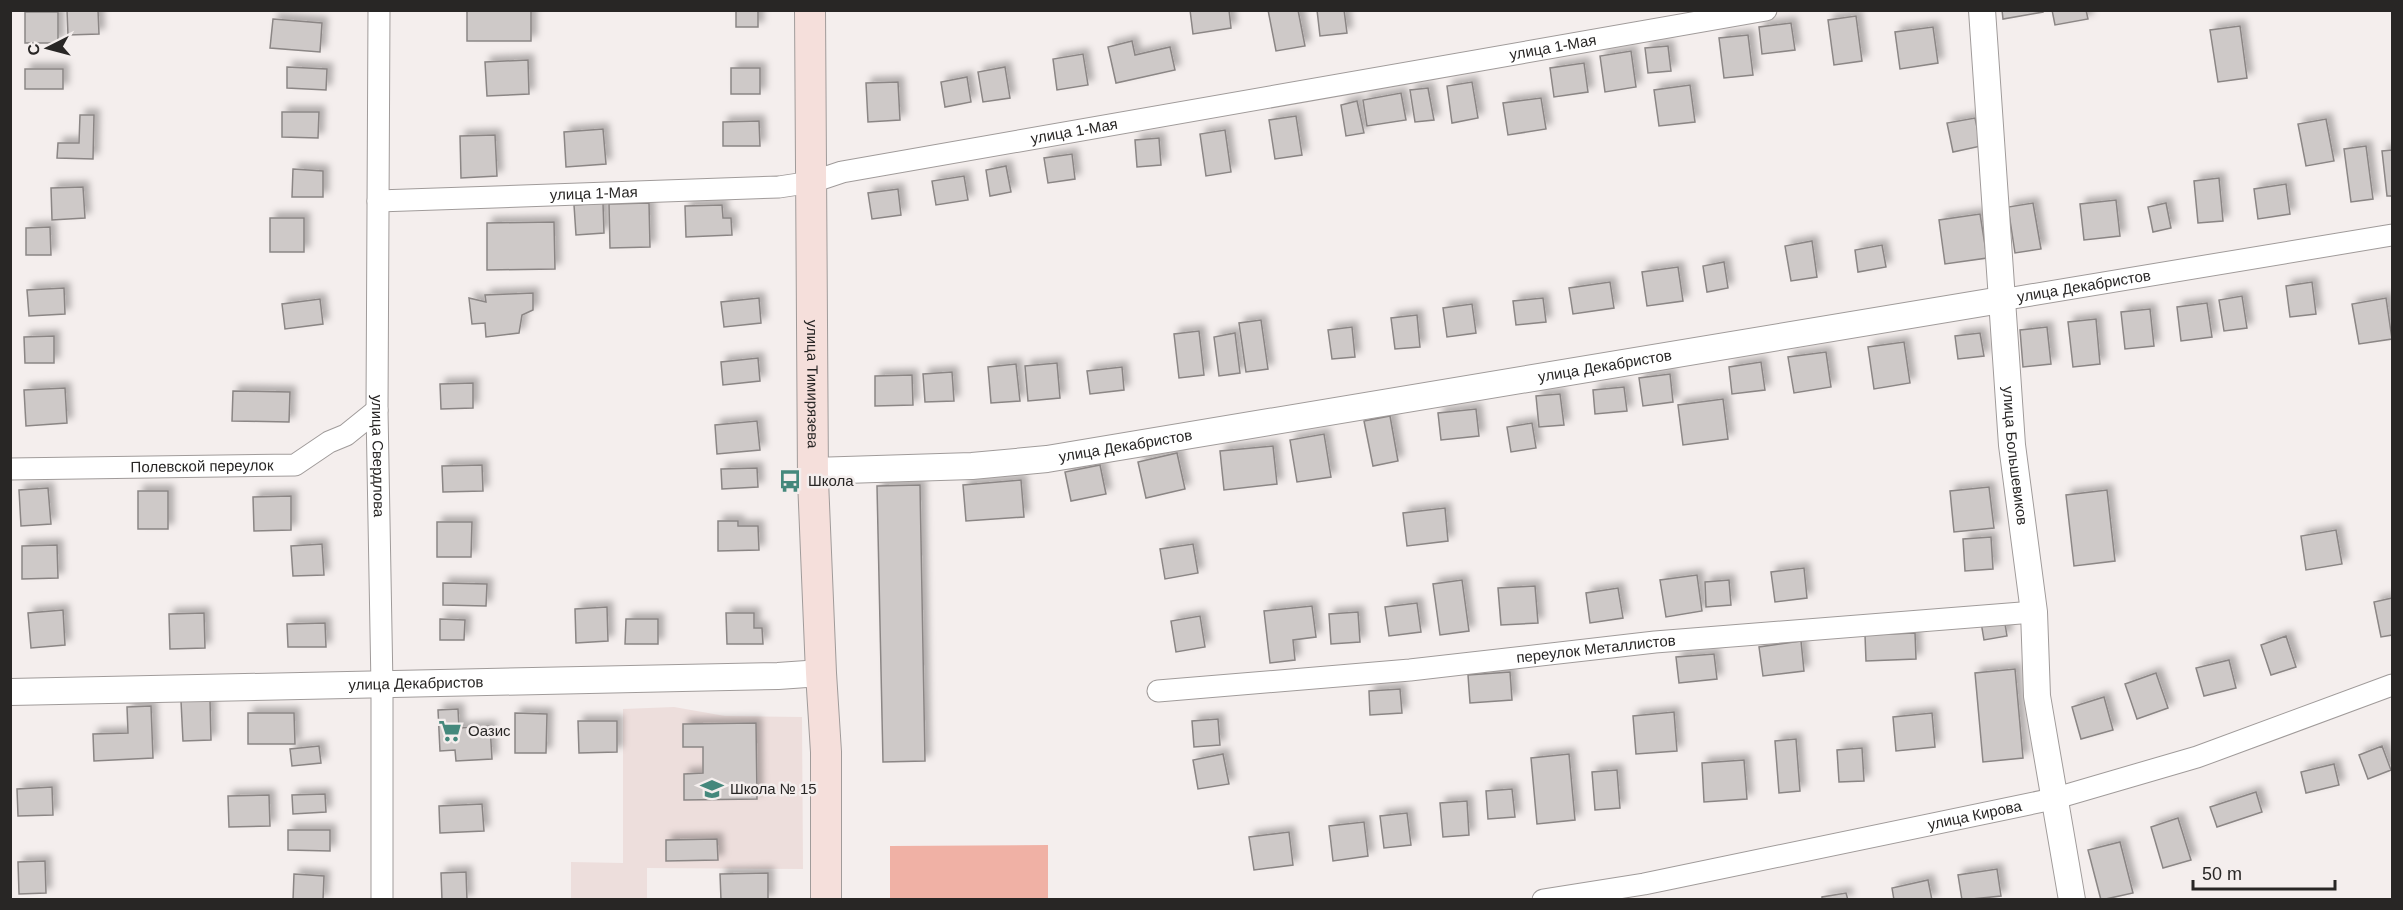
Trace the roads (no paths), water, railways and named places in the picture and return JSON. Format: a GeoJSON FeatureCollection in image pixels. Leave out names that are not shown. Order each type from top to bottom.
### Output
{"type":"FeatureCollection","features":[{"type":"Feature","properties":{"kind":"main road","name":"улица Тимирязева"},"geometry":{"type":"LineString","coordinates":[[810,10],[813,471],[826,752],[826,900]]}},
{"type":"Feature","properties":{"kind":"street","name":"улица Свердлова"},"geometry":{"type":"LineString","coordinates":[[379,10],[377,410],[382,686],[382,900]]}},
{"type":"Feature","properties":{"kind":"street","name":"улица 1-Мая"},"geometry":{"type":"LineString","coordinates":[[378,201],[779,187],[812,182],[842,172],[1766,10]]}},
{"type":"Feature","properties":{"kind":"street","name":"улица Большевиков"},"geometry":{"type":"LineString","coordinates":[[1982,10],[2012,446],[2034,612],[2037,696],[2072,900]]}},
{"type":"Feature","properties":{"kind":"street","name":"улица Декабристов"},"geometry":{"type":"LineString","coordinates":[[813,471],[972,466],[1047,459],[2392,235]]}},
{"type":"Feature","properties":{"kind":"street","name":"Полевской переулок"},"geometry":{"type":"LineString","coordinates":[[10,469],[295,465],[329,442],[346,435],[377,410]]}},
{"type":"Feature","properties":{"kind":"street","name":"переулок Металлистов"},"geometry":{"type":"LineString","coordinates":[[1158,692],[1410,670],[1667,641],[2034,612]]}},
{"type":"Feature","properties":{"kind":"street","name":"улица Декабристов"},"geometry":{"type":"LineString","coordinates":[[10,692],[382,686],[821,673]]}},
{"type":"Feature","properties":{"kind":"street","name":"улица Кирова"},"geometry":{"type":"LineString","coordinates":[[1543,900],[1644,884],[2053,799],[2197,758],[2392,685]]}},
{"type":"Feature","properties":{"kind":"place","name":"Школа"},"geometry":{"type":"Point","coordinates":[790,481]}},
{"type":"Feature","properties":{"kind":"place","name":"Оазис"},"geometry":{"type":"Point","coordinates":[450,731]}},
{"type":"Feature","properties":{"kind":"place","name":"Школа № 15"},"geometry":{"type":"Point","coordinates":[712,789]}}]}
